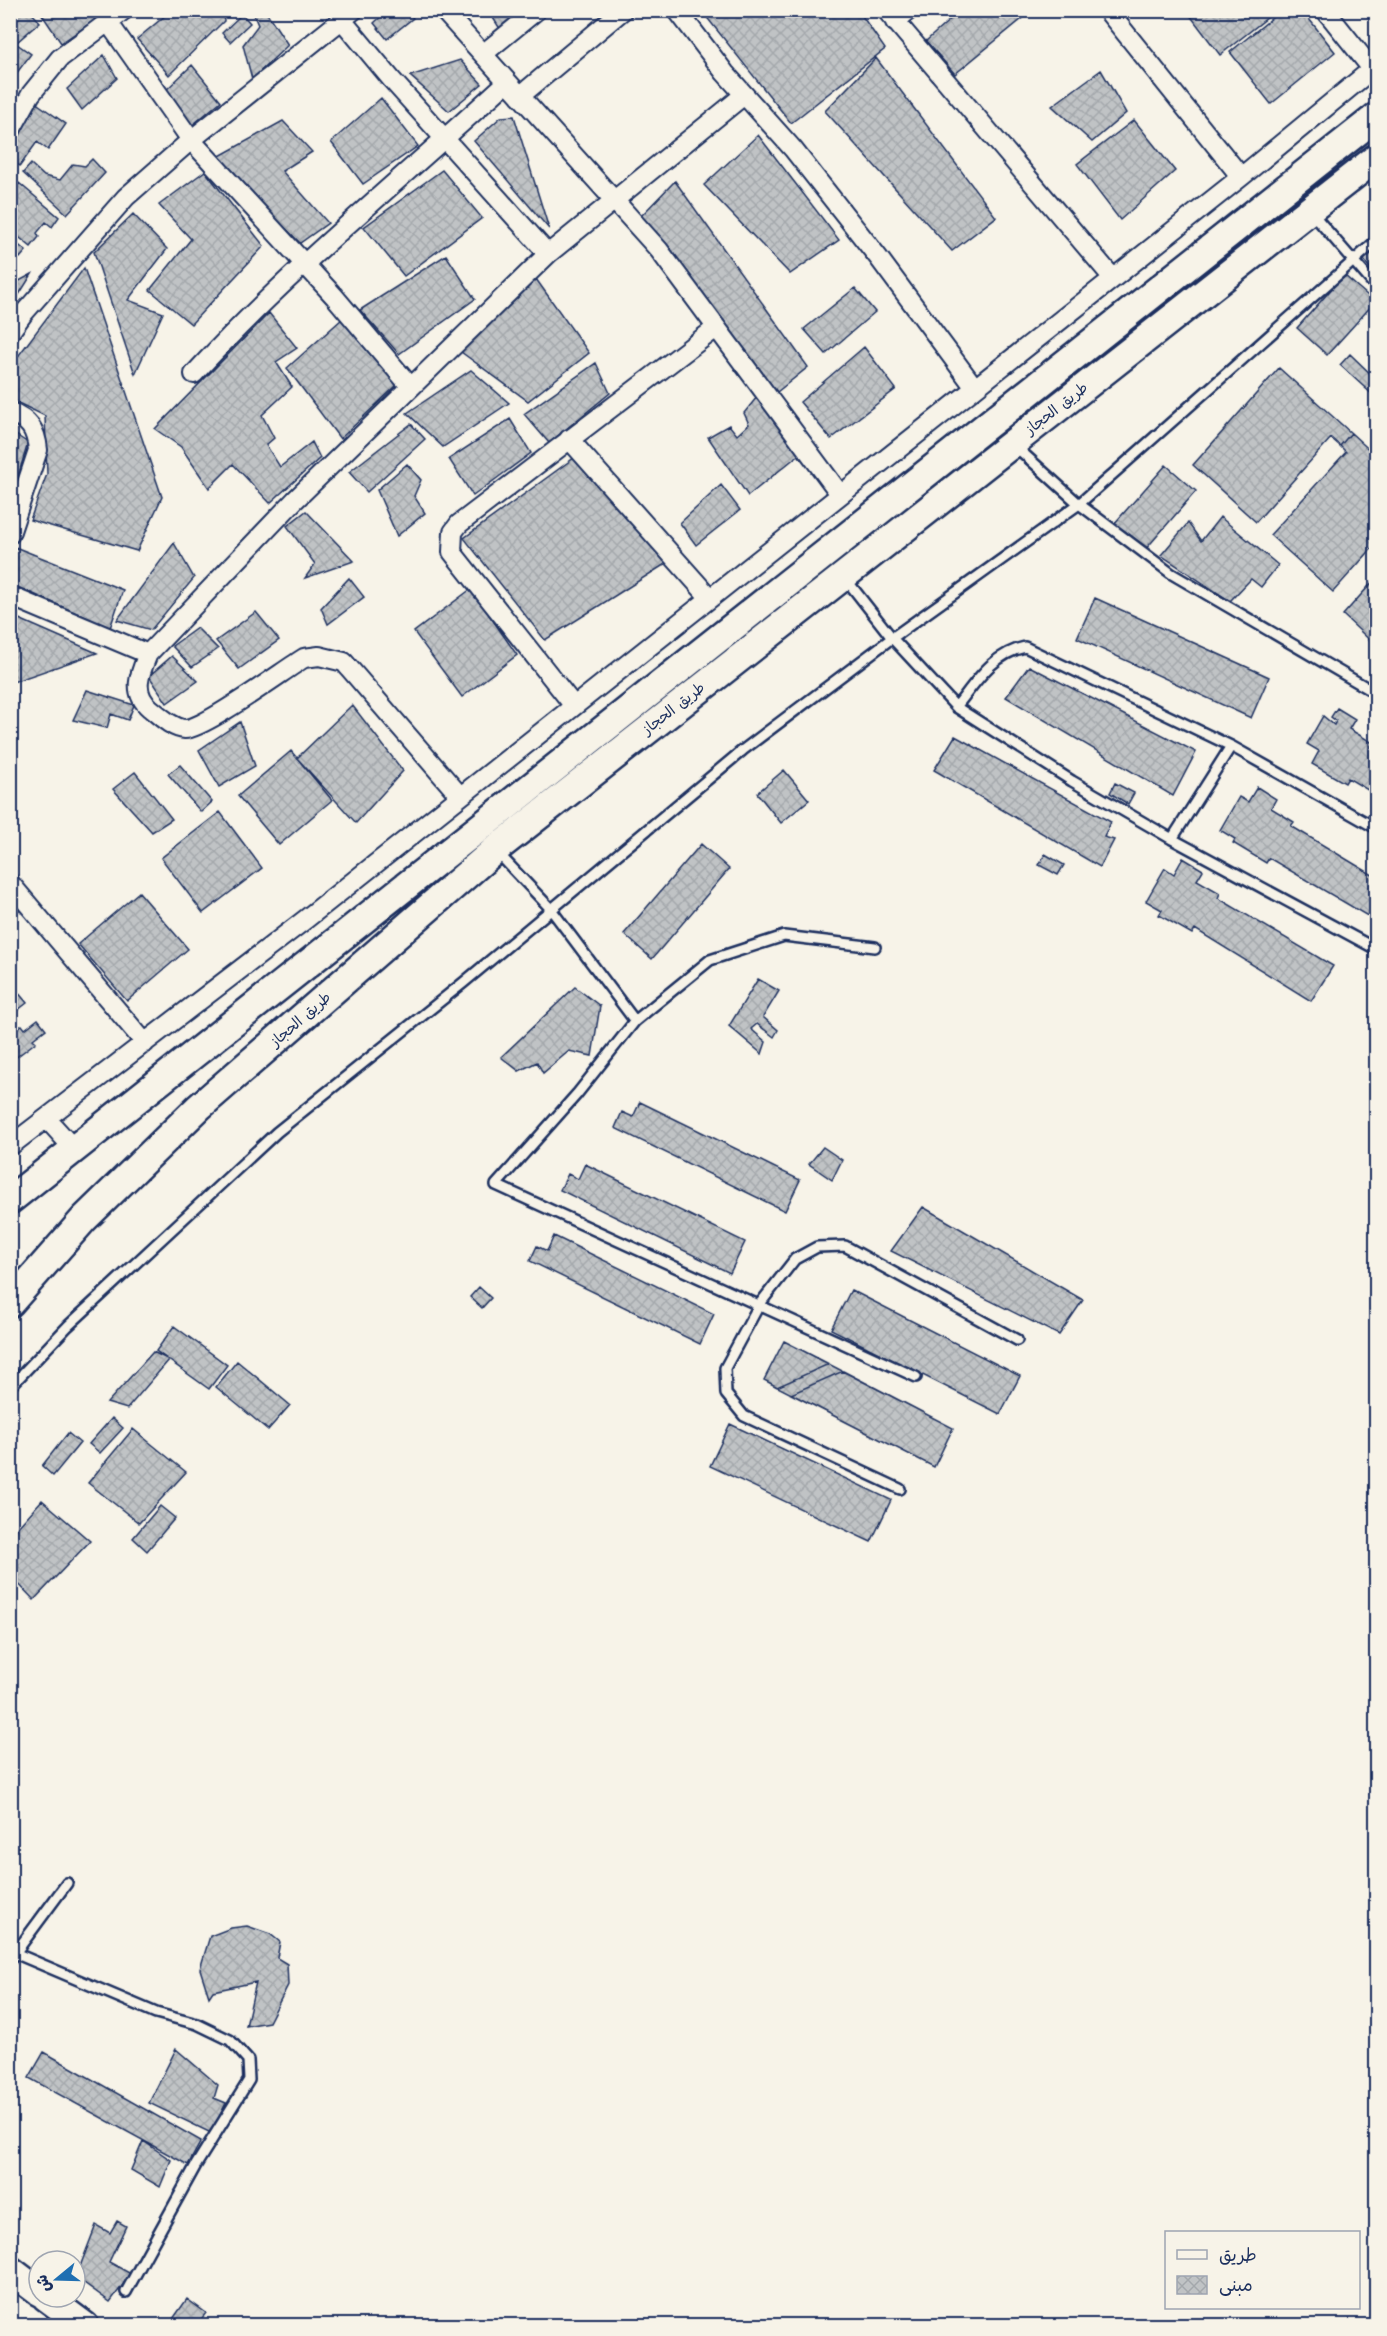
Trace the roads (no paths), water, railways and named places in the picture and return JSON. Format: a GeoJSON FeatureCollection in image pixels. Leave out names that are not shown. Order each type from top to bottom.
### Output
{"type":"FeatureCollection","features":[{"type":"Feature","properties":{"kind":"main road","name":"طريق الحجاز"},"geometry":{"type":"LineString","coordinates":[[10,1200],[1377,117]]}},
{"type":"Feature","properties":{"kind":"main road","name":"طريق الحجاز"},"geometry":{"type":"LineString","coordinates":[[10,1303],[84,1219],[199,1107],[495,850],[1377,158]]}},
{"type":"Feature","properties":{"kind":"main road"},"geometry":{"type":"LineString","coordinates":[[10,2270],[27,2283]]}},
{"type":"Feature","properties":{"kind":"main road"},"geometry":{"type":"LineString","coordinates":[[63,2309],[85,2325]]}},
{"type":"Feature","properties":{"kind":"street"},"geometry":{"type":"LineString","coordinates":[[10,132],[31,94],[60,58],[124,10]]}},
{"type":"Feature","properties":{"kind":"street"},"geometry":{"type":"LineString","coordinates":[[443,10],[658,250],[840,494]]}},
{"type":"Feature","properties":{"kind":"street"},"geometry":{"type":"LineString","coordinates":[[483,54],[537,10]]}},
{"type":"Feature","properties":{"kind":"street"},"geometry":{"type":"LineString","coordinates":[[520,96],[623,10]]}},
{"type":"Feature","properties":{"kind":"street"},"geometry":{"type":"LineString","coordinates":[[677,10],[744,95],[793,149],[871,248],[975,388]]}},
{"type":"Feature","properties":{"kind":"street"},"geometry":{"type":"LineString","coordinates":[[909,10],[890,16],[1112,277]]}},
{"type":"Feature","properties":{"kind":"street"},"geometry":{"type":"LineString","coordinates":[[1107,10],[1241,177]]}},
{"type":"Feature","properties":{"kind":"street"},"geometry":{"type":"LineString","coordinates":[[10,1146],[145,1043],[574,706],[1112,277],[1241,177],[1374,68],[1325,10]]}},
{"type":"Feature","properties":{"kind":"street"},"geometry":{"type":"LineString","coordinates":[[10,333],[22,314],[126,196],[191,140],[348,16],[444,140],[548,254]]}},
{"type":"Feature","properties":{"kind":"street"},"geometry":{"type":"LineString","coordinates":[[108,22],[191,140],[304,264],[410,386]]}},
{"type":"Feature","properties":{"kind":"street"},"geometry":{"type":"LineString","coordinates":[[194,374],[225,340],[304,264],[507,82]]}},
{"type":"Feature","properties":{"kind":"street"},"geometry":{"type":"LineString","coordinates":[[460,796],[344,662],[319,656],[304,658],[208,720],[188,729],[175,727],[147,706],[137,688],[138,676],[148,654],[295,500],[410,386],[548,254],[612,199],[744,95]]}},
{"type":"Feature","properties":{"kind":"street"},"geometry":{"type":"LineString","coordinates":[[574,706],[452,552],[451,539],[459,524],[716,328]]}},
{"type":"Feature","properties":{"kind":"street"},"geometry":{"type":"LineString","coordinates":[[10,412],[27,419],[37,437],[38,450],[10,534]]}},
{"type":"Feature","properties":{"kind":"street"},"geometry":{"type":"LineString","coordinates":[[569,438],[710,598]]}},
{"type":"Feature","properties":{"kind":"street"},"geometry":{"type":"LineString","coordinates":[[10,596],[148,654]]}},
{"type":"Feature","properties":{"kind":"street"},"geometry":{"type":"LineString","coordinates":[[10,883],[145,1043]]}},
{"type":"Feature","properties":{"kind":"street"},"geometry":{"type":"LineString","coordinates":[[47,1119],[74,1149]]}},
{"type":"Feature","properties":{"kind":"lane"},"geometry":{"type":"LineString","coordinates":[[1310,211],[1377,287]]}},
{"type":"Feature","properties":{"kind":"lane"},"geometry":{"type":"LineString","coordinates":[[10,1388],[68,1326],[278,1132],[463,983],[550,908],[743,750],[892,638],[1079,504],[1352,260],[1377,241]]}},
{"type":"Feature","properties":{"kind":"lane"},"geometry":{"type":"LineString","coordinates":[[1012,444],[1079,504],[1172,574],[1377,693]]}},
{"type":"Feature","properties":{"kind":"lane"},"geometry":{"type":"LineString","coordinates":[[843,576],[892,638],[956,707],[1072,781],[1172,839],[1377,949]]}},
{"type":"Feature","properties":{"kind":"lane"},"geometry":{"type":"LineString","coordinates":[[956,707],[994,661],[1008,651],[1025,646],[1231,746],[1377,828]]}},
{"type":"Feature","properties":{"kind":"lane"},"geometry":{"type":"LineString","coordinates":[[1172,839],[1231,746]]}},
{"type":"Feature","properties":{"kind":"lane"},"geometry":{"type":"LineString","coordinates":[[495,850],[550,908],[635,1021]]}},
{"type":"Feature","properties":{"kind":"lane"},"geometry":{"type":"LineString","coordinates":[[875,947],[784,936],[710,960],[635,1021],[577,1094],[496,1185],[916,1377]]}},
{"type":"Feature","properties":{"kind":"lane"},"geometry":{"type":"LineString","coordinates":[[900,1489],[744,1416],[726,1394],[725,1368],[759,1305],[795,1259],[817,1247],[845,1246],[1017,1340]]}},
{"type":"Feature","properties":{"kind":"lane"},"geometry":{"type":"LineString","coordinates":[[67,1883],[12,1955],[156,2013],[197,2024],[230,2040],[248,2060],[249,2080],[196,2165],[126,2292]]}}]}
